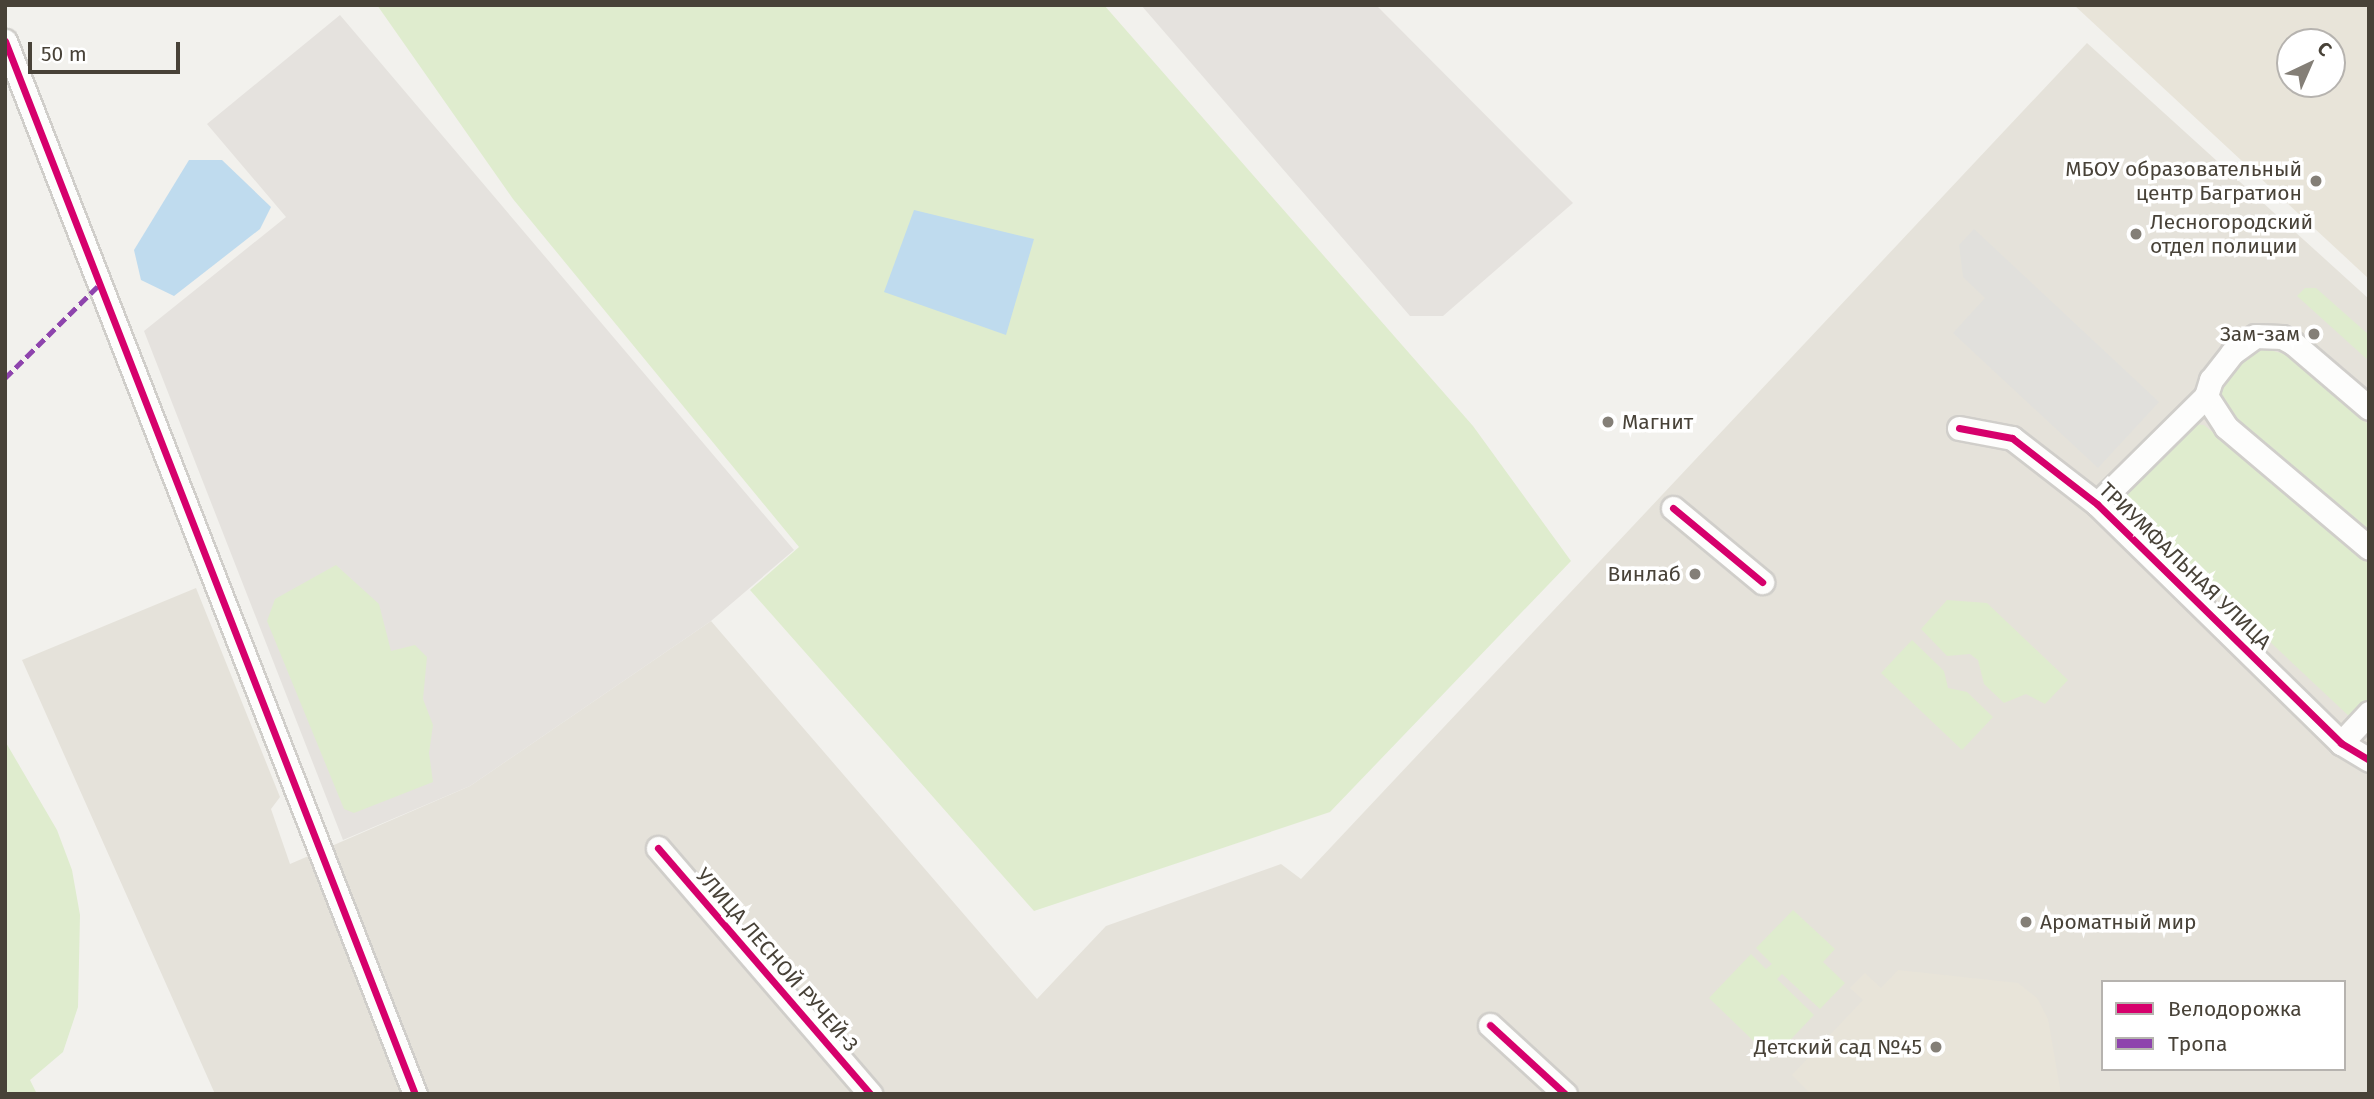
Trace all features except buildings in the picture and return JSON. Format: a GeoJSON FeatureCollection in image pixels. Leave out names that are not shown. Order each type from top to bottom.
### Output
{"type":"FeatureCollection","features":[{"type":"Feature","properties":{"kind":"street"},"geometry":{"type":"LineString","coordinates":[[5,41],[415,1094]]}},
{"type":"Feature","properties":{"kind":"street"},"geometry":{"type":"LineString","coordinates":[[2097,503],[2206,396],[2211,380],[2244,341],[2269,335],[2294,343],[2369,408]]}},
{"type":"Feature","properties":{"kind":"street"},"geometry":{"type":"LineString","coordinates":[[2206,396],[2226,427],[2369,548]]}},
{"type":"Feature","properties":{"kind":"street","name":"ТРИУМФАЛЬНАЯ УЛИЦА"},"geometry":{"type":"LineString","coordinates":[[1959,428],[2012,438],[2097,503],[2342,743],[2369,760]]}},
{"type":"Feature","properties":{"kind":"street"},"geometry":{"type":"LineString","coordinates":[[1673,508],[1762,582]]}},
{"type":"Feature","properties":{"kind":"street"},"geometry":{"type":"LineString","coordinates":[[2342,743],[2369,713]]}},
{"type":"Feature","properties":{"kind":"street","name":"УЛИЦА ЛЕСНОЙ РУЧЕЙ-3"},"geometry":{"type":"LineString","coordinates":[[657,848],[870,1094]]}},
{"type":"Feature","properties":{"kind":"street"},"geometry":{"type":"LineString","coordinates":[[1490,1025],[1565,1094]]}},
{"type":"Feature","properties":{"kind":"shaded area"},"geometry":{"type":"Polygon","coordinates":[[[1141,5],[1376,5],[1573,203],[1443,316],[1410,316],[1141,5]]]}},
{"type":"Feature","properties":{"kind":"shaded area","name":"МБОУ образовательный центр Багратион"},"geometry":{"type":"Polygon","coordinates":[[[2074,5],[2369,5],[2369,279],[2074,5]]]}},
{"type":"Feature","properties":{"kind":"shaded area"},"geometry":{"type":"Polygon","coordinates":[[[340,15],[794,550],[711,621],[470,786],[343,840],[144,331],[286,217],[207,124],[340,15]]]}},
{"type":"Feature","properties":{"kind":"shaded area"},"geometry":{"type":"Polygon","coordinates":[[[2087,43],[2369,299],[2369,1094],[215,1094],[22,660],[196,588],[280,797],[271,809],[290,864],[470,786],[711,621],[1037,999],[1106,926],[1281,864],[1301,879],[2087,43]]]}},
{"type":"Feature","properties":{"kind":"shaded area"},"geometry":{"type":"Polygon","coordinates":[[[1974,229],[2159,402],[2098,468],[1953,333],[1985,298],[1963,277],[1959,245],[1974,229]]]}},
{"type":"Feature","properties":{"kind":"shaded area","name":"Детский сад №45"},"geometry":{"type":"Polygon","coordinates":[[[1898,970],[2018,983],[2037,998],[2048,1019],[2061,1094],[1811,1094],[1792,1075],[1863,1000],[1850,988],[1865,973],[1881,988],[1898,970]]]}},
{"type":"Feature","properties":{"kind":"green space"},"geometry":{"type":"Polygon","coordinates":[[[377,5],[1104,5],[1473,426],[1571,561],[1330,812],[1034,911],[750,590],[799,547],[513,199],[377,5]]]}},
{"type":"Feature","properties":{"kind":"green space"},"geometry":{"type":"Polygon","coordinates":[[[2305,288],[2316,288],[2369,335],[2369,361],[2297,296],[2305,288]]]}},
{"type":"Feature","properties":{"kind":"green space"},"geometry":{"type":"Polygon","coordinates":[[[2265,349],[2285,354],[2369,425],[2369,536],[2241,430],[2226,409],[2221,392],[2225,376],[2234,362],[2265,349]]]}},
{"type":"Feature","properties":{"kind":"green space"},"geometry":{"type":"Polygon","coordinates":[[[2193,424],[2204,425],[2369,564],[2369,699],[2351,718],[2120,501],[2193,424]]]}},
{"type":"Feature","properties":{"kind":"green space"},"geometry":{"type":"Polygon","coordinates":[[[336,565],[379,604],[391,651],[415,645],[427,657],[423,699],[433,725],[429,753],[433,782],[354,813],[344,809],[267,621],[275,599],[336,565]]]}},
{"type":"Feature","properties":{"kind":"green space"},"geometry":{"type":"Polygon","coordinates":[[[1947,600],[1987,603],[2068,680],[2045,704],[2026,694],[2004,703],[1984,684],[1978,660],[1970,654],[1947,656],[1921,629],[1947,600]]]}},
{"type":"Feature","properties":{"kind":"green space"},"geometry":{"type":"Polygon","coordinates":[[[1912,640],[1944,671],[1948,688],[1967,692],[1993,717],[1962,750],[1881,673],[1912,640]]]}},
{"type":"Feature","properties":{"kind":"green space"},"geometry":{"type":"Polygon","coordinates":[[[5,741],[57,830],[72,870],[80,915],[78,1007],[63,1052],[30,1080],[37,1094],[5,1094],[5,741]]]}},
{"type":"Feature","properties":{"kind":"green space"},"geometry":{"type":"Polygon","coordinates":[[[1793,910],[1835,949],[1823,962],[1845,983],[1820,1009],[1782,974],[1777,979],[1814,1015],[1772,1059],[1709,998],[1751,954],[1766,969],[1772,964],[1756,948],[1793,910]]]}},
{"type":"Feature","properties":{"kind":"water"},"geometry":{"type":"Polygon","coordinates":[[[189,160],[222,160],[271,207],[260,229],[174,296],[141,280],[134,250],[189,160]]]}},
{"type":"Feature","properties":{"kind":"water"},"geometry":{"type":"Polygon","coordinates":[[[914,210],[1034,239],[1006,335],[884,292],[914,210]]]}},
{"type":"Feature","properties":{"kind":"marked path"},"geometry":{"type":"LineString","coordinates":[[5,378],[101,283]]}},
{"type":"Feature","properties":{"kind":"cycle path"},"geometry":{"type":"LineString","coordinates":[[5,41],[415,1094]]}},
{"type":"Feature","properties":{"kind":"cycle path"},"geometry":{"type":"LineString","coordinates":[[1959,428],[2012,438],[2097,504],[2341,743],[2369,760]]}},
{"type":"Feature","properties":{"kind":"cycle path"},"geometry":{"type":"LineString","coordinates":[[1673,508],[1762,582]]}},
{"type":"Feature","properties":{"kind":"cycle path"},"geometry":{"type":"LineString","coordinates":[[658,848],[870,1094]]}},
{"type":"Feature","properties":{"kind":"cycle path"},"geometry":{"type":"LineString","coordinates":[[1490,1025],[1565,1094]]}},
{"type":"Feature","properties":{"kind":"place","name":"МБОУ образовательный центр Багратион"},"geometry":{"type":"Point","coordinates":[2316,181]}},
{"type":"Feature","properties":{"kind":"place","name":"Лесногородский отдел полиции"},"geometry":{"type":"Point","coordinates":[2136,234]}},
{"type":"Feature","properties":{"kind":"place","name":"Зам-зам"},"geometry":{"type":"Point","coordinates":[2314,334]}},
{"type":"Feature","properties":{"kind":"place","name":"Магнит"},"geometry":{"type":"Point","coordinates":[1608,422]}},
{"type":"Feature","properties":{"kind":"place","name":"Винлаб"},"geometry":{"type":"Point","coordinates":[1695,574]}},
{"type":"Feature","properties":{"kind":"place","name":"Ароматный мир"},"geometry":{"type":"Point","coordinates":[2026,922]}},
{"type":"Feature","properties":{"kind":"place","name":"Детский сад №45"},"geometry":{"type":"Point","coordinates":[1936,1047]}}]}
